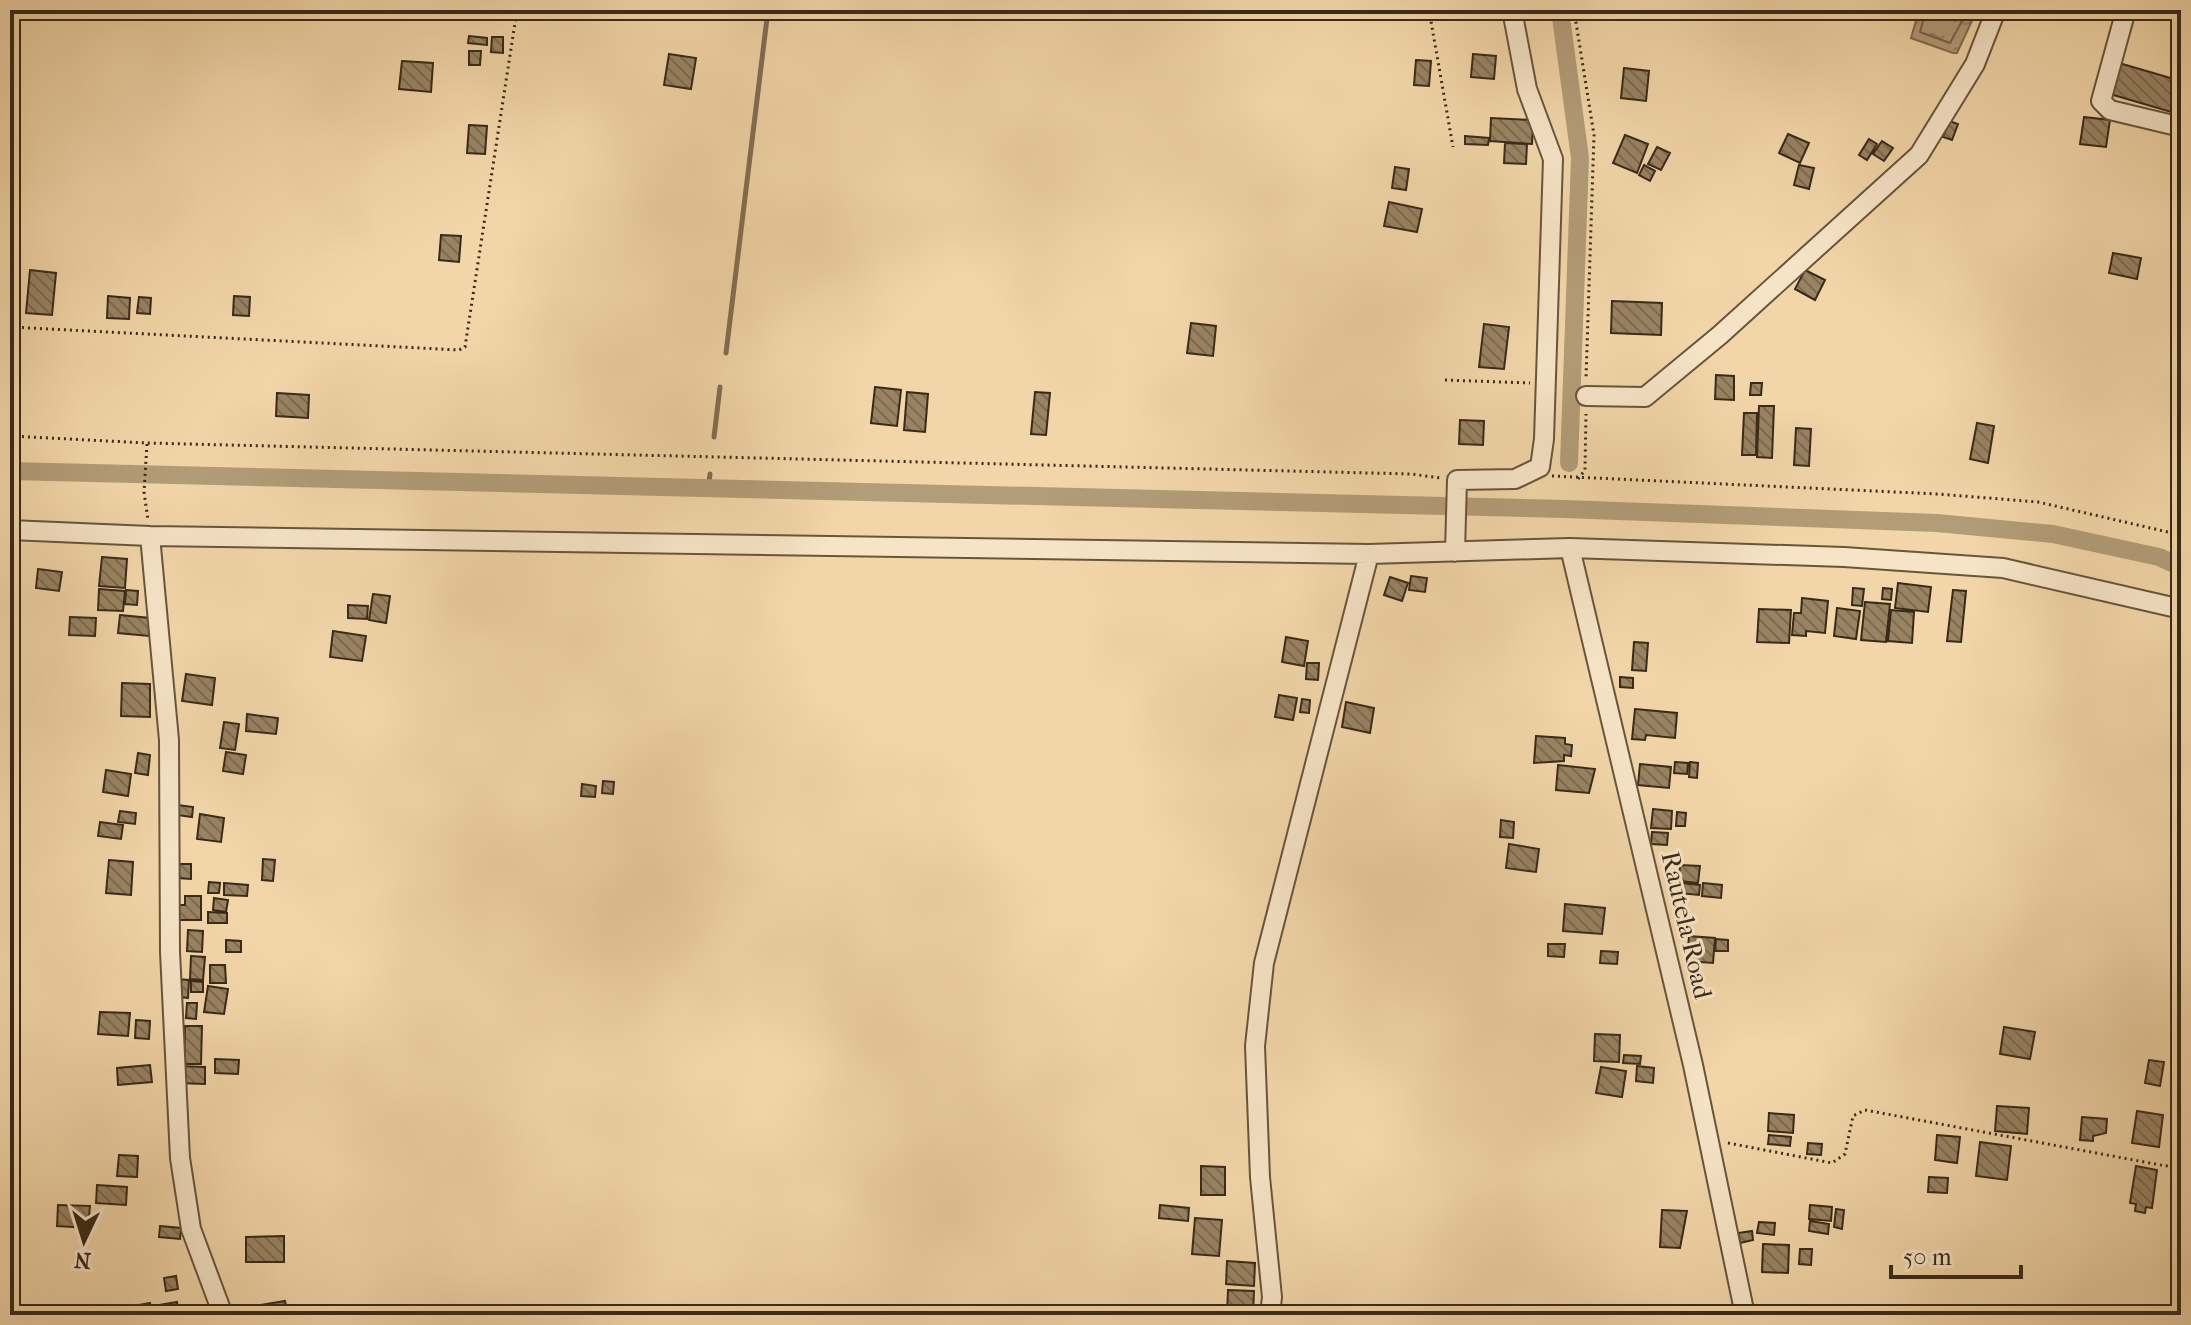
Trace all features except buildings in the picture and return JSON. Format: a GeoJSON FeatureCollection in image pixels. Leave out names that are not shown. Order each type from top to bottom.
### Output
{"type":"FeatureCollection","features":[{"type":"Feature","properties":{"kind":"street"},"geometry":{"type":"LineString","coordinates":[[1454,545],[1456,485],[1515,479],[1540,467],[1546,383],[1553,159],[1527,89],[1512,10]]}},
{"type":"Feature","properties":{"kind":"street"},"geometry":{"type":"LineString","coordinates":[[1586,396],[1645,397],[1720,335],[1919,155],[1975,64],[1996,10]]}},
{"type":"Feature","properties":{"kind":"street"},"geometry":{"type":"LineString","coordinates":[[2126,10],[2101,101],[2110,110],[2181,127]]}},
{"type":"Feature","properties":{"kind":"street"},"geometry":{"type":"LineString","coordinates":[[10,530],[150,536],[1369,554],[1454,545],[1844,557],[2003,568],[2181,609]]}},
{"type":"Feature","properties":{"kind":"street"},"geometry":{"type":"LineString","coordinates":[[150,536],[169,740],[170,952],[180,1158],[191,1229],[223,1315]]}},
{"type":"Feature","properties":{"kind":"street","name":"Rautela Road"},"geometry":{"type":"LineString","coordinates":[[1570,548],[1693,1065],[1745,1315]]}},
{"type":"Feature","properties":{"kind":"street"},"geometry":{"type":"LineString","coordinates":[[1270,1315],[1272,1297],[1260,1177],[1255,1046],[1264,963],[1369,554]]}},
{"type":"Feature","properties":{"kind":"path"},"geometry":{"type":"LineString","coordinates":[[10,327],[459,350],[465,347],[517,10]]}},
{"type":"Feature","properties":{"kind":"path"},"geometry":{"type":"LineString","coordinates":[[1429,10],[1453,147]]}},
{"type":"Feature","properties":{"kind":"path"},"geometry":{"type":"LineString","coordinates":[[1574,10],[1594,135],[1585,470],[1578,479]]}},
{"type":"Feature","properties":{"kind":"path"},"geometry":{"type":"LineString","coordinates":[[1445,380],[1546,383]]}},
{"type":"Feature","properties":{"kind":"path"},"geometry":{"type":"LineString","coordinates":[[10,436],[147,443],[1411,474],[1456,485]]}},
{"type":"Feature","properties":{"kind":"path"},"geometry":{"type":"LineString","coordinates":[[147,443],[144,492],[150,536]]}},
{"type":"Feature","properties":{"kind":"path"},"geometry":{"type":"LineString","coordinates":[[1540,467],[1555,478],[1938,494],[2024,501],[2181,535]]}},
{"type":"Feature","properties":{"kind":"path"},"geometry":{"type":"LineString","coordinates":[[1707,1143],[1719,1142],[1832,1163],[1845,1154],[1853,1116],[1865,1110],[2166,1166],[2181,1161]]}},
{"type":"Feature","properties":{"kind":"water"},"geometry":{"type":"Polygon","coordinates":[[[1919,10],[1977,10],[1957,53],[1953,53],[1911,38],[1919,10]]]}},
{"type":"Feature","properties":{"kind":"waterway"},"geometry":{"type":"LineString","coordinates":[[726,353],[768,10]]}},
{"type":"Feature","properties":{"kind":"waterway"},"geometry":{"type":"LineString","coordinates":[[1560,10],[1580,158],[1569,463]]}},
{"type":"Feature","properties":{"kind":"waterway"},"geometry":{"type":"LineString","coordinates":[[714,437],[720,387]]}},
{"type":"Feature","properties":{"kind":"waterway"},"geometry":{"type":"LineString","coordinates":[[10,471],[1564,509],[1937,523],[2053,534],[2159,557],[2181,567]]}},
{"type":"Feature","properties":{"kind":"waterway"},"geometry":{"type":"LineString","coordinates":[[708,490],[710,474]]}}]}
